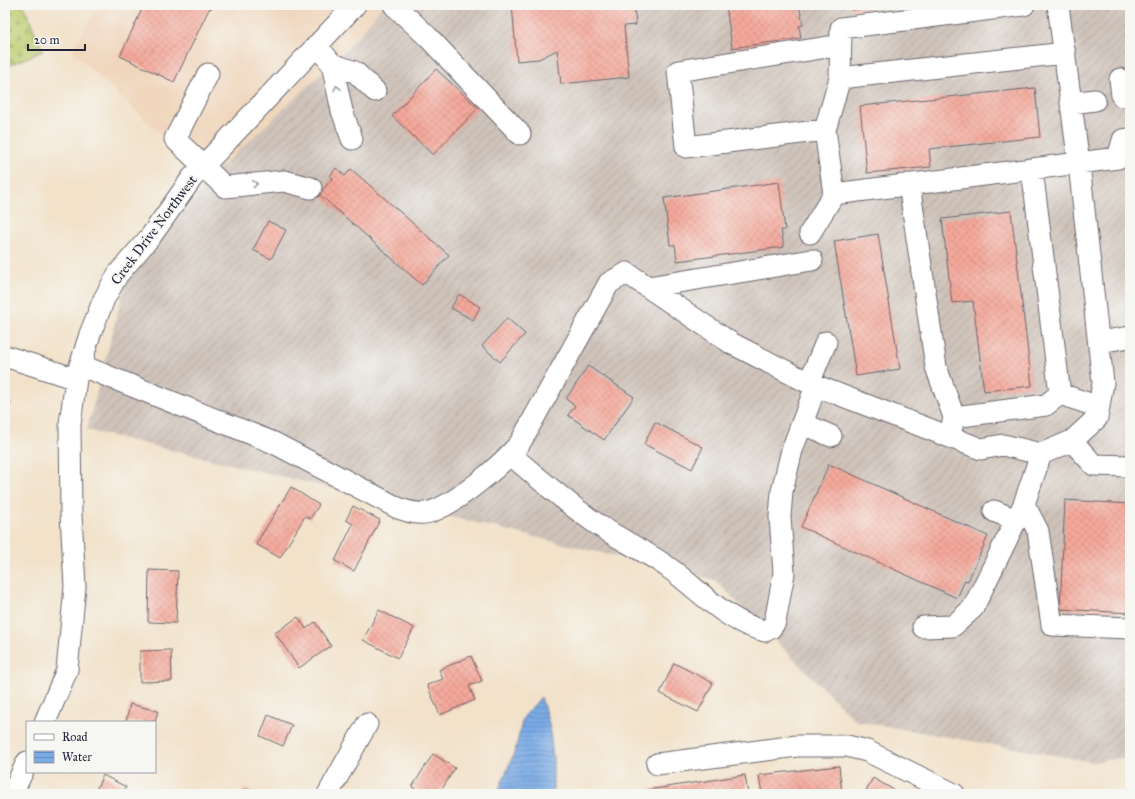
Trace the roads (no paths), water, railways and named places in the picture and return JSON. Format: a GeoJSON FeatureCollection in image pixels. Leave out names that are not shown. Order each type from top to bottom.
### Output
{"type":"FeatureCollection","features":[{"type":"Feature","properties":{"kind":"street","name":"Creek Drive Northwest"},"geometry":{"type":"LineString","coordinates":[[45,721],[67,670],[75,587],[71,514],[70,424],[78,372],[104,299],[118,274],[151,236],[192,178],[354,5]]}},
{"type":"Feature","properties":{"kind":"street"},"geometry":{"type":"LineString","coordinates":[[810,233],[834,194],[825,130],[840,78],[841,28],[1024,5]]}},
{"type":"Feature","properties":{"kind":"street"},"geometry":{"type":"LineString","coordinates":[[5,356],[78,372],[274,443],[398,508],[413,513],[430,512],[455,500],[511,455],[520,443],[609,283],[628,273],[731,343],[813,384],[981,449],[1003,445],[1041,454],[1072,441],[1097,418],[1103,383],[1079,164],[1058,5]]}},
{"type":"Feature","properties":{"kind":"street"},"geometry":{"type":"LineString","coordinates":[[407,9],[520,134]]}},
{"type":"Feature","properties":{"kind":"street"},"geometry":{"type":"LineString","coordinates":[[317,46],[332,64],[342,111],[352,139]]}},
{"type":"Feature","properties":{"kind":"street"},"geometry":{"type":"LineString","coordinates":[[825,130],[686,147],[678,71],[840,46]]}},
{"type":"Feature","properties":{"kind":"street"},"geometry":{"type":"LineString","coordinates":[[840,78],[1065,53]]}},
{"type":"Feature","properties":{"kind":"street"},"geometry":{"type":"LineString","coordinates":[[332,64],[355,72],[375,91]]}},
{"type":"Feature","properties":{"kind":"street"},"geometry":{"type":"LineString","coordinates":[[208,74],[175,139],[225,187],[284,181],[310,188]]}},
{"type":"Feature","properties":{"kind":"street"},"geometry":{"type":"LineString","coordinates":[[1071,103],[1095,100]]}},
{"type":"Feature","properties":{"kind":"street"},"geometry":{"type":"LineString","coordinates":[[834,194],[1079,164],[1119,164],[1123,140],[1130,139]]}},
{"type":"Feature","properties":{"kind":"street"},"geometry":{"type":"LineString","coordinates":[[1032,170],[1060,394]]}},
{"type":"Feature","properties":{"kind":"street"},"geometry":{"type":"LineString","coordinates":[[909,184],[936,367],[954,417],[950,438]]}},
{"type":"Feature","properties":{"kind":"street"},"geometry":{"type":"LineString","coordinates":[[648,287],[812,260]]}},
{"type":"Feature","properties":{"kind":"street"},"geometry":{"type":"LineString","coordinates":[[1099,342],[1130,337]]}},
{"type":"Feature","properties":{"kind":"street"},"geometry":{"type":"LineString","coordinates":[[511,455],[543,483],[594,522],[664,564],[723,612],[734,619],[765,631],[772,628],[775,622],[784,574],[780,517],[782,491],[787,467],[802,423],[826,342]]}},
{"type":"Feature","properties":{"kind":"street"},"geometry":{"type":"LineString","coordinates":[[1060,394],[1099,407]]}},
{"type":"Feature","properties":{"kind":"street"},"geometry":{"type":"LineString","coordinates":[[954,417],[1046,406],[1060,394]]}},
{"type":"Feature","properties":{"kind":"street"},"geometry":{"type":"LineString","coordinates":[[802,423],[831,436]]}},
{"type":"Feature","properties":{"kind":"street"},"geometry":{"type":"LineString","coordinates":[[1072,441],[1094,465],[1130,466]]}},
{"type":"Feature","properties":{"kind":"street"},"geometry":{"type":"LineString","coordinates":[[923,627],[953,626],[973,608],[1020,512],[1041,454]]}},
{"type":"Feature","properties":{"kind":"street"},"geometry":{"type":"LineString","coordinates":[[994,511],[1020,512],[1038,532],[1052,625],[1130,628]]}},
{"type":"Feature","properties":{"kind":"street"},"geometry":{"type":"LineString","coordinates":[[328,794],[367,724]]}},
{"type":"Feature","properties":{"kind":"street"},"geometry":{"type":"LineString","coordinates":[[656,764],[797,746],[847,746],[867,751],[954,794]]}},
{"type":"Feature","properties":{"kind":"street"},"geometry":{"type":"LineString","coordinates":[[12,794],[26,764]]}},
{"type":"Feature","properties":{"kind":"water"},"geometry":{"type":"Polygon","coordinates":[[[541,697],[549,724],[553,757],[553,794],[497,794],[515,751],[523,718],[541,697]]]}}]}
